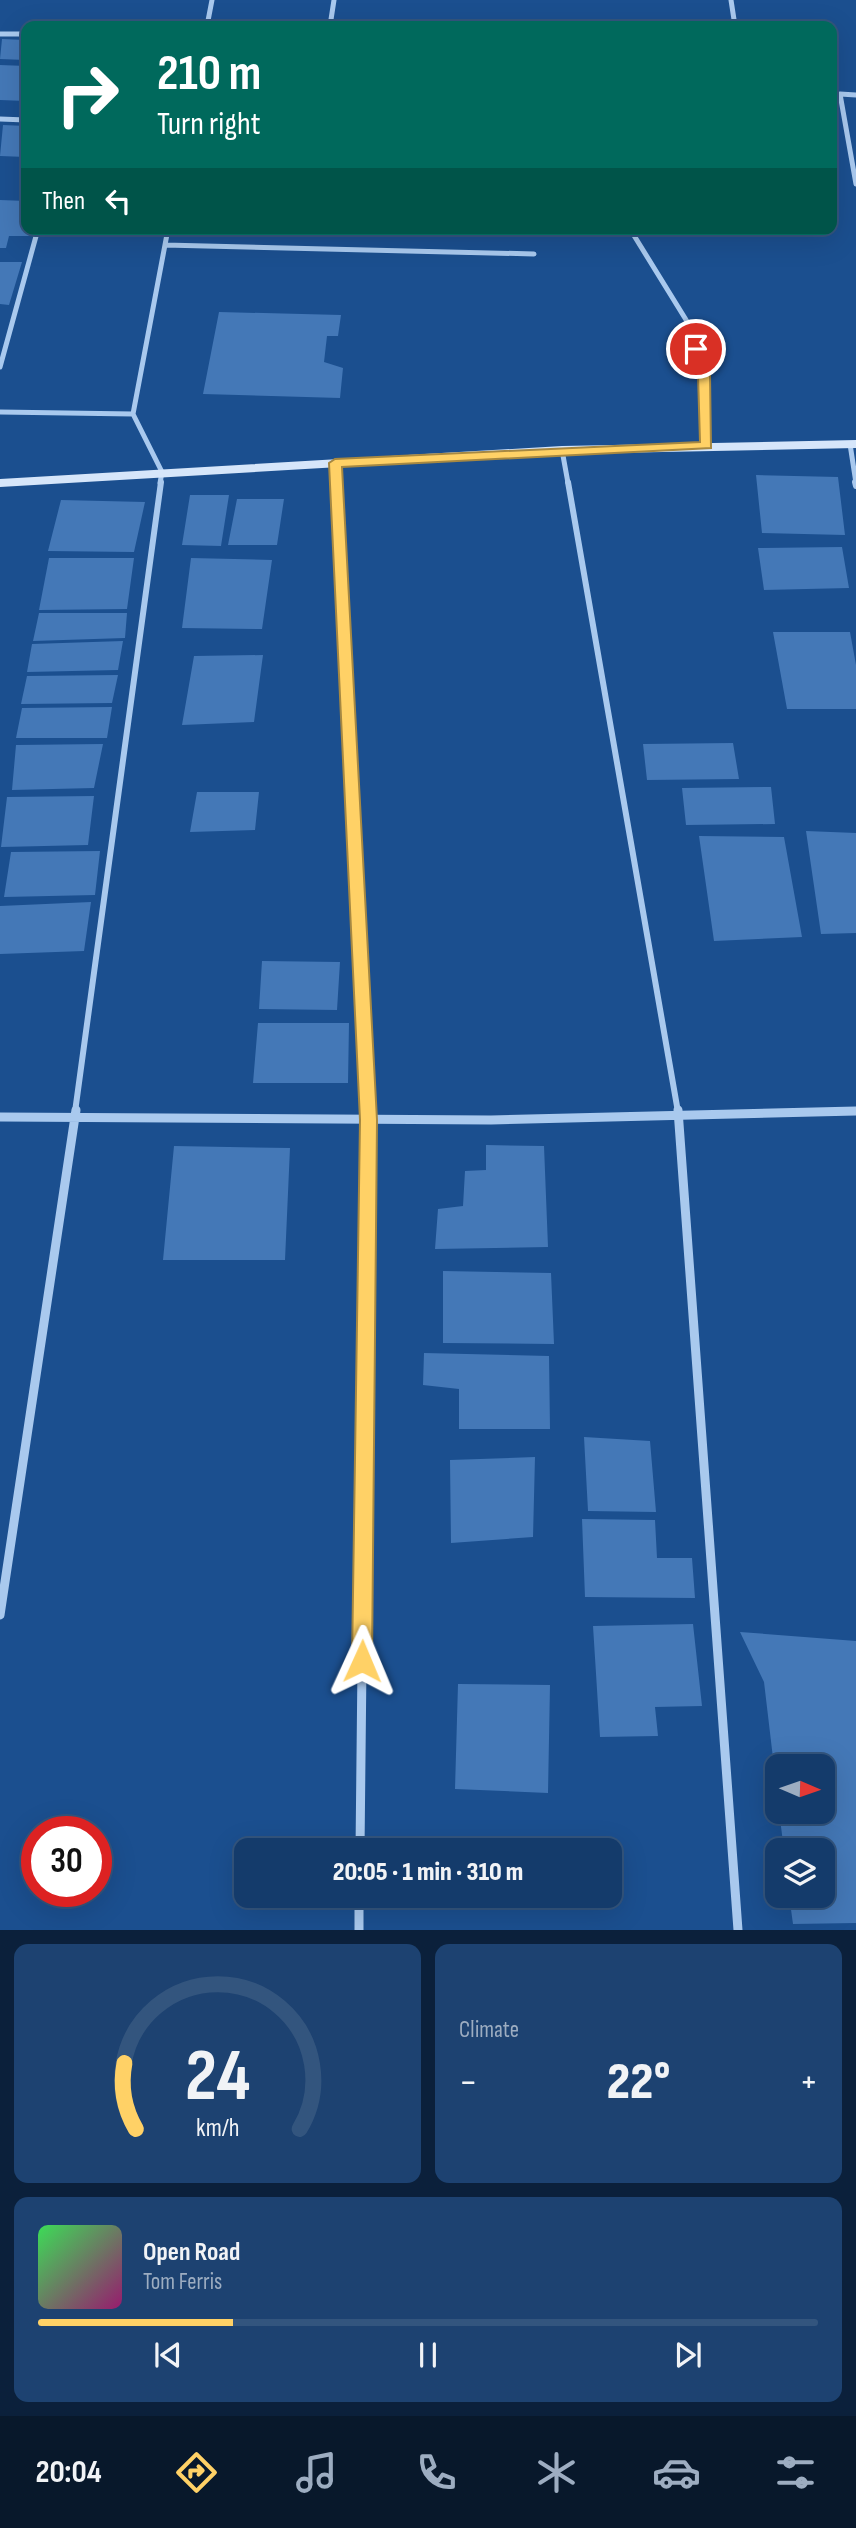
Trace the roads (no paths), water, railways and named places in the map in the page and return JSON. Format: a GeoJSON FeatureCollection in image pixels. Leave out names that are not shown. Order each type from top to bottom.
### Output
{"type":"FeatureCollection","features":[{"type":"Feature","properties":{"kind":"street"},"geometry":{"type":"LineString","coordinates":[[207,21],[212,0]]}},
{"type":"Feature","properties":{"kind":"street"},"geometry":{"type":"LineString","coordinates":[[331,21],[334,0]]}},
{"type":"Feature","properties":{"kind":"street"},"geometry":{"type":"LineString","coordinates":[[731,0],[734,21]]}},
{"type":"Feature","properties":{"kind":"street"},"geometry":{"type":"LineString","coordinates":[[0,34],[21,34]]}},
{"type":"Feature","properties":{"kind":"street"},"geometry":{"type":"LineString","coordinates":[[856,95],[841,94],[856,184]]}},
{"type":"Feature","properties":{"kind":"street"},"geometry":{"type":"LineString","coordinates":[[0,119],[21,120]]}},
{"type":"Feature","properties":{"kind":"street"},"geometry":{"type":"LineString","coordinates":[[0,367],[36,235]]}},
{"type":"Feature","properties":{"kind":"street"},"geometry":{"type":"LineString","coordinates":[[0,1615],[75,1114],[162,472],[133,414],[167,235]]}},
{"type":"Feature","properties":{"kind":"street"},"geometry":{"type":"LineString","coordinates":[[635,235],[688,323],[704,375],[707,445]]}},
{"type":"Feature","properties":{"kind":"street"},"geometry":{"type":"LineString","coordinates":[[165,245],[534,254]]}},
{"type":"Feature","properties":{"kind":"street"},"geometry":{"type":"LineString","coordinates":[[0,412],[133,414]]}},
{"type":"Feature","properties":{"kind":"street"},"geometry":{"type":"LineString","coordinates":[[0,483],[562,450],[853,444],[856,486]]}},
{"type":"Feature","properties":{"kind":"street"},"geometry":{"type":"LineString","coordinates":[[562,450],[679,1118],[738,1930]]}},
{"type":"Feature","properties":{"kind":"street"},"geometry":{"type":"LineString","coordinates":[[335,463],[369,1120],[360,1838]]}},
{"type":"Feature","properties":{"kind":"street"},"geometry":{"type":"LineString","coordinates":[[0,1117],[75,1114],[369,1120],[679,1118],[856,1111]]}},
{"type":"Feature","properties":{"kind":"street"},"geometry":{"type":"LineString","coordinates":[[359,1908],[359,1930]]}}]}
